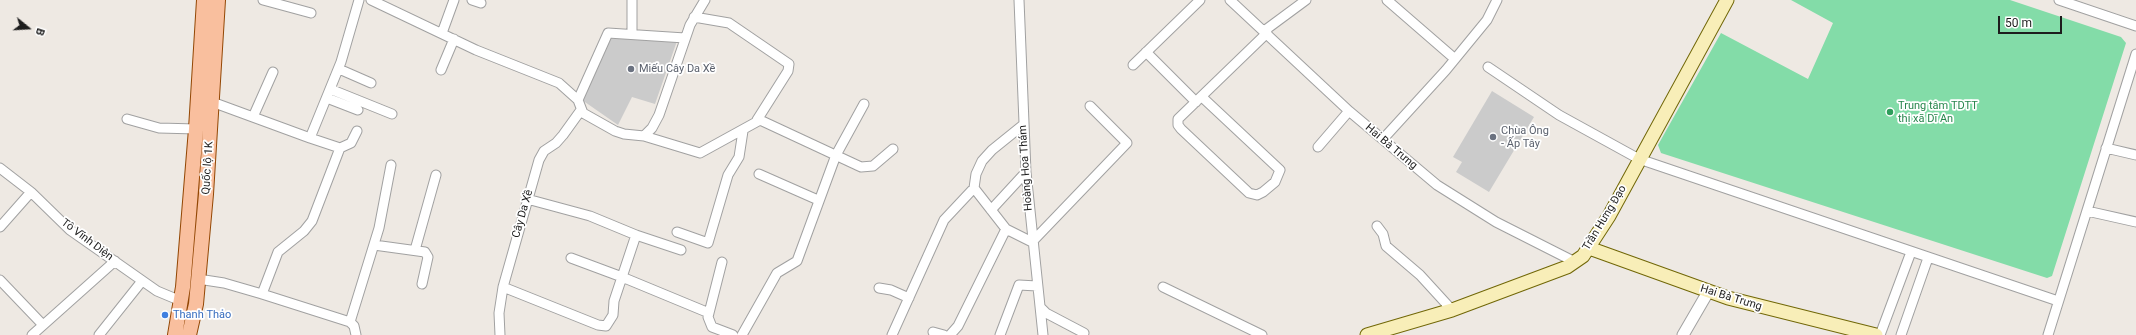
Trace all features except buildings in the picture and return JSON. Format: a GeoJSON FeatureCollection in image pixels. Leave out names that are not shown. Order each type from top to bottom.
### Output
{"type":"FeatureCollection","features":[{"type":"Feature","properties":{"kind":"main road","name":"Quốc lộ 1K"},"geometry":{"type":"LineString","coordinates":[[175,335],[182,301],[196,129],[204,0]]}},
{"type":"Feature","properties":{"kind":"main road","name":"Quốc lộ 1K"},"geometry":{"type":"LineString","coordinates":[[189,335],[196,304],[212,102],[218,0]]}},
{"type":"Feature","properties":{"kind":"main road","name":"Trần Hưng Đạo"},"geometry":{"type":"LineString","coordinates":[[1368,335],[1452,310],[1567,267],[1575,262],[1590,248],[1609,216],[1727,0]]}},
{"type":"Feature","properties":{"kind":"main road","name":"Hai Bà Trưng"},"geometry":{"type":"LineString","coordinates":[[1590,248],[1708,292],[1790,315],[1876,335]]}},
{"type":"Feature","properties":{"kind":"main road"},"geometry":{"type":"LineString","coordinates":[[182,301],[196,304]]}},
{"type":"Feature","properties":{"kind":"street"},"geometry":{"type":"LineString","coordinates":[[263,0],[311,13]]}},
{"type":"Feature","properties":{"kind":"street"},"geometry":{"type":"LineString","coordinates":[[310,138],[339,69],[359,0]]}},
{"type":"Feature","properties":{"kind":"street"},"geometry":{"type":"LineString","coordinates":[[442,33],[454,0]]}},
{"type":"Feature","properties":{"kind":"street"},"geometry":{"type":"LineString","coordinates":[[472,0],[481,3]]}},
{"type":"Feature","properties":{"kind":"street"},"geometry":{"type":"LineString","coordinates":[[632,0],[632,34]]}},
{"type":"Feature","properties":{"kind":"street"},"geometry":{"type":"LineString","coordinates":[[644,136],[652,128],[659,114],[685,38],[694,17],[706,0]]}},
{"type":"Feature","properties":{"kind":"street","name":"Hoàng Hoa Thám"},"geometry":{"type":"LineString","coordinates":[[1019,0],[1026,172],[1032,242],[1043,335]]}},
{"type":"Feature","properties":{"kind":"street"},"geometry":{"type":"LineString","coordinates":[[1133,65],[1200,0]]}},
{"type":"Feature","properties":{"kind":"street","name":"Hai Bà Trưng"},"geometry":{"type":"LineString","coordinates":[[1230,0],[1349,111],[1437,185],[1489,218],[1575,262]]}},
{"type":"Feature","properties":{"kind":"street"},"geometry":{"type":"LineString","coordinates":[[1146,52],[1199,99],[1278,168],[1280,173],[1275,182],[1257,195],[1249,193],[1181,129],[1178,126],[1178,119],[1199,99],[1266,32],[1306,0]]}},
{"type":"Feature","properties":{"kind":"street"},"geometry":{"type":"LineString","coordinates":[[1387,0],[1455,59]]}},
{"type":"Feature","properties":{"kind":"street"},"geometry":{"type":"LineString","coordinates":[[1383,140],[1455,59],[1487,20],[1498,0]]}},
{"type":"Feature","properties":{"kind":"street"},"geometry":{"type":"LineString","coordinates":[[2059,0],[2136,26]]}},
{"type":"Feature","properties":{"kind":"street"},"geometry":{"type":"LineString","coordinates":[[377,1],[454,39],[559,83],[578,100],[581,110],[593,119],[615,131],[634,136],[644,136],[700,153],[743,131],[757,120],[788,71],[789,64],[729,23],[694,17]]}},
{"type":"Feature","properties":{"kind":"street"},"geometry":{"type":"LineString","coordinates":[[578,100],[606,35],[610,33],[685,38]]}},
{"type":"Feature","properties":{"kind":"street"},"geometry":{"type":"LineString","coordinates":[[441,70],[454,39]]}},
{"type":"Feature","properties":{"kind":"street"},"geometry":{"type":"LineString","coordinates":[[2048,335],[2136,54]]}},
{"type":"Feature","properties":{"kind":"street"},"geometry":{"type":"LineString","coordinates":[[1488,67],[1560,115],[1639,159],[2058,301]]}},
{"type":"Feature","properties":{"kind":"street"},"geometry":{"type":"LineString","coordinates":[[339,69],[371,82]]}},
{"type":"Feature","properties":{"kind":"street"},"geometry":{"type":"LineString","coordinates":[[253,117],[274,72]]}},
{"type":"Feature","properties":{"kind":"street"},"geometry":{"type":"LineString","coordinates":[[329,93],[358,110]]}},
{"type":"Feature","properties":{"kind":"street"},"geometry":{"type":"LineString","coordinates":[[329,93],[392,114]]}},
{"type":"Feature","properties":{"kind":"street"},"geometry":{"type":"LineString","coordinates":[[212,102],[340,148],[351,143],[357,131]]}},
{"type":"Feature","properties":{"kind":"street"},"geometry":{"type":"LineString","coordinates":[[742,335],[777,273],[796,261],[836,155],[864,104]]}},
{"type":"Feature","properties":{"kind":"street"},"geometry":{"type":"LineString","coordinates":[[974,188],[1006,229],[1032,242],[1127,143],[1090,106]]}},
{"type":"Feature","properties":{"kind":"street","name":"Cây Da Xề"},"geometry":{"type":"LineString","coordinates":[[500,335],[499,313],[503,287],[526,198],[539,160],[544,151],[556,143],[564,135],[581,110]]}},
{"type":"Feature","properties":{"kind":"street"},"geometry":{"type":"LineString","coordinates":[[1318,147],[1349,111]]}},
{"type":"Feature","properties":{"kind":"street"},"geometry":{"type":"LineString","coordinates":[[127,119],[159,128],[196,129]]}},
{"type":"Feature","properties":{"kind":"street"},"geometry":{"type":"LineString","coordinates":[[757,120],[766,121],[836,155],[867,167],[873,166],[893,149]]}},
{"type":"Feature","properties":{"kind":"street"},"geometry":{"type":"LineString","coordinates":[[892,335],[944,220],[974,188],[976,174],[982,161],[992,150],[1023,125]]}},
{"type":"Feature","properties":{"kind":"street"},"geometry":{"type":"LineString","coordinates":[[677,232],[708,243],[728,175],[739,157],[743,131]]}},
{"type":"Feature","properties":{"kind":"street"},"geometry":{"type":"LineString","coordinates":[[262,294],[278,252],[304,231],[312,221],[340,148]]}},
{"type":"Feature","properties":{"kind":"street"},"geometry":{"type":"LineString","coordinates":[[2106,148],[2136,154]]}},
{"type":"Feature","properties":{"kind":"street"},"geometry":{"type":"LineString","coordinates":[[350,322],[374,245],[391,165]]}},
{"type":"Feature","properties":{"kind":"street","name":"Tô Vĩnh Diện"},"geometry":{"type":"LineString","coordinates":[[0,168],[30,192],[70,230],[157,291],[182,301]]}},
{"type":"Feature","properties":{"kind":"street"},"geometry":{"type":"LineString","coordinates":[[991,210],[1026,172]]}},
{"type":"Feature","properties":{"kind":"street"},"geometry":{"type":"LineString","coordinates":[[759,174],[818,200]]}},
{"type":"Feature","properties":{"kind":"street"},"geometry":{"type":"LineString","coordinates":[[415,250],[436,175]]}},
{"type":"Feature","properties":{"kind":"street"},"geometry":{"type":"LineString","coordinates":[[0,227],[30,192]]}},
{"type":"Feature","properties":{"kind":"street"},"geometry":{"type":"LineString","coordinates":[[526,198],[590,216],[636,235],[681,250]]}},
{"type":"Feature","properties":{"kind":"street"},"geometry":{"type":"LineString","coordinates":[[2087,211],[2136,222]]}},
{"type":"Feature","properties":{"kind":"street"},"geometry":{"type":"LineString","coordinates":[[1377,226],[1383,234],[1386,246],[1420,275],[1452,310]]}},
{"type":"Feature","properties":{"kind":"street"},"geometry":{"type":"LineString","coordinates":[[950,335],[958,326],[1006,229]]}},
{"type":"Feature","properties":{"kind":"street"},"geometry":{"type":"LineString","coordinates":[[503,287],[598,325],[606,326],[613,315],[614,301],[636,235]]}},
{"type":"Feature","properties":{"kind":"street"},"geometry":{"type":"LineString","coordinates":[[374,245],[425,252],[428,257],[422,284]]}},
{"type":"Feature","properties":{"kind":"street"},"geometry":{"type":"LineString","coordinates":[[1880,335],[1910,252]]}},
{"type":"Feature","properties":{"kind":"street"},"geometry":{"type":"LineString","coordinates":[[571,258],[622,277],[709,313]]}},
{"type":"Feature","properties":{"kind":"street"},"geometry":{"type":"LineString","coordinates":[[1901,335],[1928,258]]}},
{"type":"Feature","properties":{"kind":"street"},"geometry":{"type":"LineString","coordinates":[[32,335],[115,262]]}},
{"type":"Feature","properties":{"kind":"street"},"geometry":{"type":"LineString","coordinates":[[722,262],[708,317],[712,326],[733,335]]}},
{"type":"Feature","properties":{"kind":"street"},"geometry":{"type":"LineString","coordinates":[[198,279],[224,283],[350,322],[354,326],[356,335]]}},
{"type":"Feature","properties":{"kind":"street"},"geometry":{"type":"LineString","coordinates":[[0,280],[43,325]]}},
{"type":"Feature","properties":{"kind":"street"},"geometry":{"type":"LineString","coordinates":[[99,335],[142,281]]}},
{"type":"Feature","properties":{"kind":"street"},"geometry":{"type":"LineString","coordinates":[[1000,335],[1019,285],[1037,286]]}},
{"type":"Feature","properties":{"kind":"street"},"geometry":{"type":"LineString","coordinates":[[1163,287],[1262,335]]}},
{"type":"Feature","properties":{"kind":"street"},"geometry":{"type":"LineString","coordinates":[[880,288],[892,290],[909,298]]}},
{"type":"Feature","properties":{"kind":"street"},"geometry":{"type":"LineString","coordinates":[[1683,335],[1708,292]]}},
{"type":"Feature","properties":{"kind":"street"},"geometry":{"type":"LineString","coordinates":[[1040,307],[1046,313],[1084,333]]}},
{"type":"Feature","properties":{"kind":"street"},"geometry":{"type":"LineString","coordinates":[[933,332],[944,335]]}},
{"type":"Feature","properties":{"kind":"shaded area","name":"Miếu Cây Da Xề"},"geometry":{"type":"Polygon","coordinates":[[[608,38],[677,41],[655,104],[632,97],[618,125],[582,100],[608,38]]]}},
{"type":"Feature","properties":{"kind":"shaded area","name":"Chùa Ông - Ấp Tây"},"geometry":{"type":"Polygon","coordinates":[[[1492,91],[1534,117],[1489,192],[1456,172],[1462,162],[1453,157],[1492,91]]]}},
{"type":"Feature","properties":{"kind":"green space","name":"Trung tâm TDTT thị xã Dĩ An"},"geometry":{"type":"Polygon","coordinates":[[[1791,0],[2010,0],[2121,37],[2126,43],[2052,276],[2047,278],[1661,153],[1658,145],[1721,33],[1808,79],[1833,23],[1791,0]]]}},
{"type":"Feature","properties":{"kind":"place","name":"Miếu Cây Da Xề"},"geometry":{"type":"Point","coordinates":[631,69]}},
{"type":"Feature","properties":{"kind":"place","name":"Trung tâm TDTT thị xã Dĩ An"},"geometry":{"type":"Point","coordinates":[1890,112]}},
{"type":"Feature","properties":{"kind":"place","name":"Chùa Ông - Ấp Tây"},"geometry":{"type":"Point","coordinates":[1493,137]}},
{"type":"Feature","properties":{"kind":"place","name":"Thanh Thảo"},"geometry":{"type":"Point","coordinates":[165,315]}}]}
